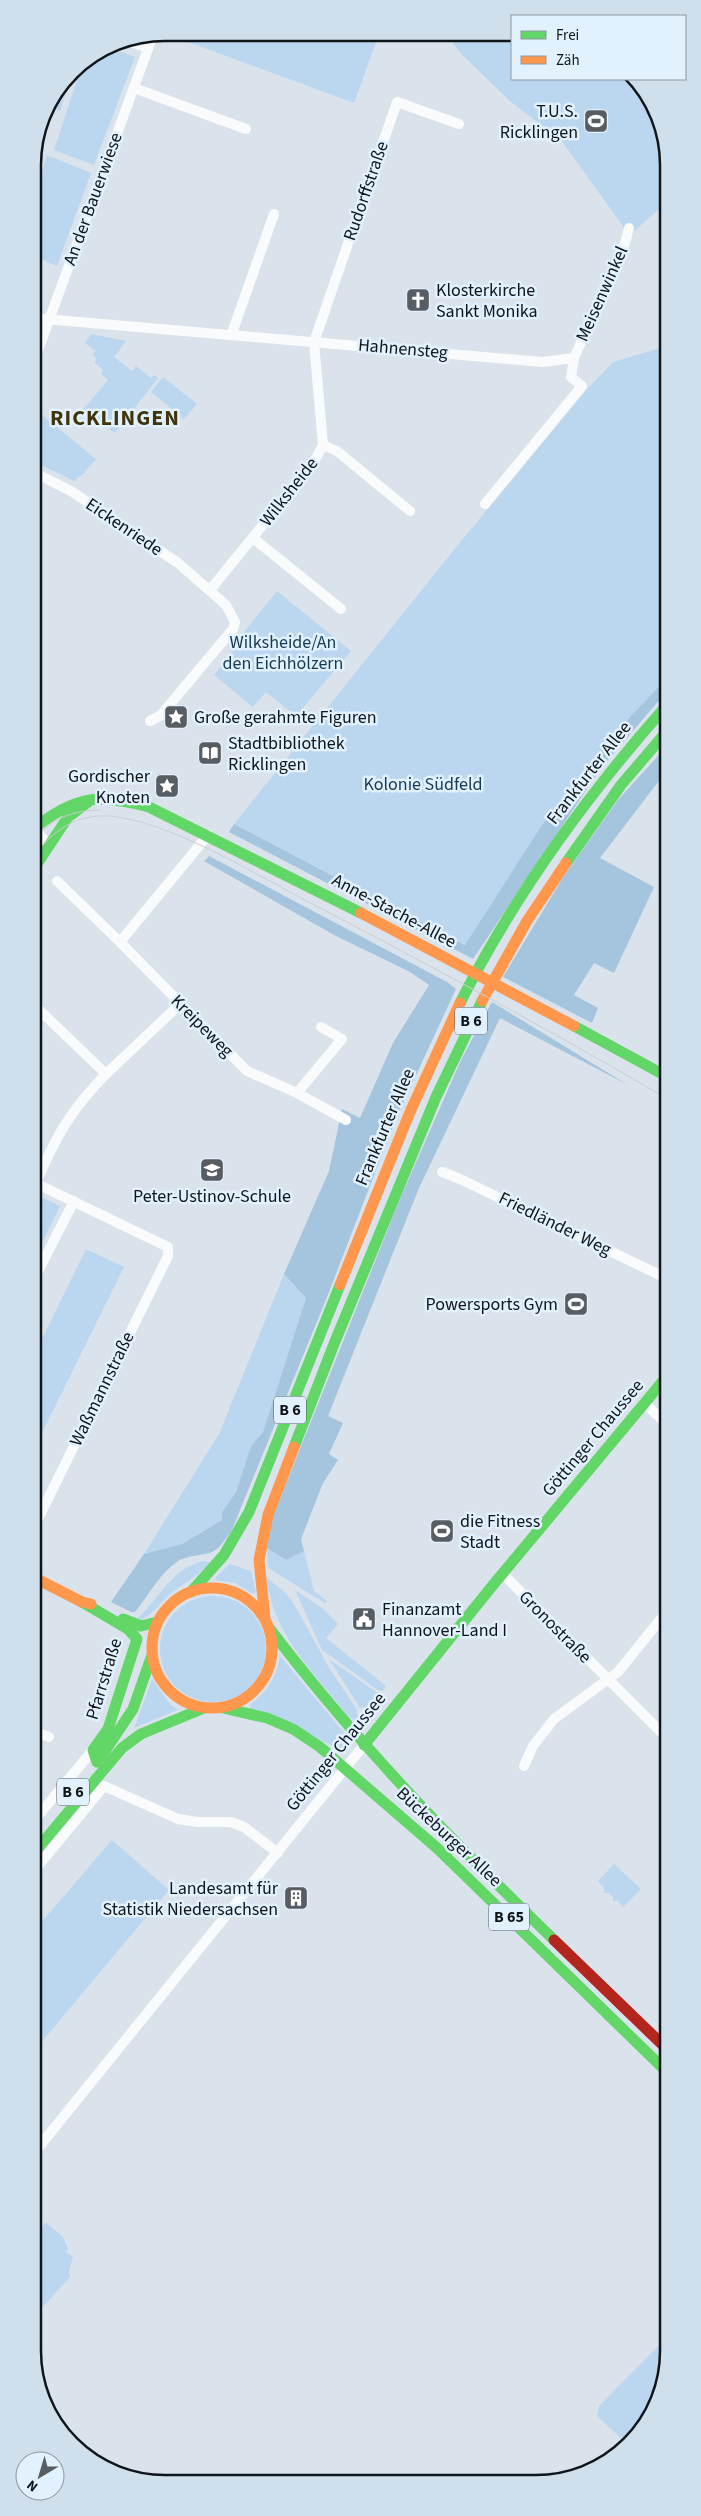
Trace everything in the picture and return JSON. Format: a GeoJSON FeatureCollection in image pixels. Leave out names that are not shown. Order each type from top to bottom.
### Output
{"type":"FeatureCollection","features":[{"type":"Feature","properties":{"kind":"main road","name":"Frankfurter Allee"},"geometry":{"type":"LineString","coordinates":[[190,1592],[221,1562],[238,1536],[406,1119],[481,962],[511,911],[573,820],[637,738],[660,713]]}},
{"type":"Feature","properties":{"kind":"main road","name":"Frankfurter Allee"},"geometry":{"type":"LineString","coordinates":[[265,1618],[259,1560],[268,1515],[334,1344],[436,1097],[477,1010],[531,914],[598,816],[660,740]]}},
{"type":"Feature","properties":{"kind":"main road","name":"Anne-Stache-Allee"},"geometry":{"type":"LineString","coordinates":[[42,822],[70,802],[96,798],[112,797],[149,807],[208,835],[456,963],[660,1073]]}},
{"type":"Feature","properties":{"kind":"main road"},"geometry":{"type":"LineString","coordinates":[[42,857],[73,812],[96,798]]}},
{"type":"Feature","properties":{"kind":"main road","name":"Göttinger Chaussee"},"geometry":{"type":"LineString","coordinates":[[364,1745],[502,1574],[659,1385]]}},
{"type":"Feature","properties":{"kind":"main road","name":"Pfarrstraße"},"geometry":{"type":"LineString","coordinates":[[41,1581],[134,1625],[141,1626],[157,1622]]}},
{"type":"Feature","properties":{"kind":"main road","name":"B 6"},"geometry":{"type":"LineString","coordinates":[[202,1588],[227,1590],[249,1600],[265,1618],[270,1630],[273,1652],[264,1679],[244,1700],[223,1708],[204,1708],[184,1701],[169,1690],[158,1676],[152,1654],[152,1638],[157,1622],[171,1604],[190,1592],[202,1588]]}},
{"type":"Feature","properties":{"kind":"main road","name":"Pfarrstraße"},"geometry":{"type":"LineString","coordinates":[[82,1602],[90,1611],[132,1632],[137,1639],[108,1729],[93,1750]]}},
{"type":"Feature","properties":{"kind":"main road","name":"Bückeburger Allee"},"geometry":{"type":"LineString","coordinates":[[270,1630],[314,1688],[364,1745],[453,1838],[659,2041]]}},
{"type":"Feature","properties":{"kind":"main road","name":"B 6"},"geometry":{"type":"LineString","coordinates":[[41,1831],[121,1732],[134,1709],[152,1654]]}},
{"type":"Feature","properties":{"kind":"main road","name":"B 6"},"geometry":{"type":"LineString","coordinates":[[41,1845],[122,1748],[141,1734],[204,1708]]}},
{"type":"Feature","properties":{"kind":"main road","name":"Bückeburger Allee"},"geometry":{"type":"LineString","coordinates":[[223,1708],[267,1718],[292,1729],[320,1747],[438,1848],[659,2064]]}},
{"type":"Feature","properties":{"kind":"main road"},"geometry":{"type":"LineString","coordinates":[[93,1750],[97,1762]]}},
{"type":"Feature","properties":{"kind":"street","name":"An der Bauerwiese"},"geometry":{"type":"LineString","coordinates":[[42,340],[150,42]]}},
{"type":"Feature","properties":{"kind":"street"},"geometry":{"type":"LineString","coordinates":[[137,44],[148,48]]}},
{"type":"Feature","properties":{"kind":"street"},"geometry":{"type":"LineString","coordinates":[[134,88],[246,129]]}},
{"type":"Feature","properties":{"kind":"street","name":"Rudorffstraße"},"geometry":{"type":"LineString","coordinates":[[314,342],[397,102],[459,124]]}},
{"type":"Feature","properties":{"kind":"street"},"geometry":{"type":"LineString","coordinates":[[232,333],[274,214]]}},
{"type":"Feature","properties":{"kind":"street","name":"Meisenwinkel"},"geometry":{"type":"LineString","coordinates":[[574,358],[625,243],[629,228]]}},
{"type":"Feature","properties":{"kind":"street","name":"Hahnensteg"},"geometry":{"type":"LineString","coordinates":[[42,318],[232,333],[543,362],[574,358]]}},
{"type":"Feature","properties":{"kind":"street","name":"Wilksheide"},"geometry":{"type":"LineString","coordinates":[[210,590],[314,462],[323,445],[314,342]]}},
{"type":"Feature","properties":{"kind":"street"},"geometry":{"type":"LineString","coordinates":[[485,504],[582,386],[572,377],[574,358]]}},
{"type":"Feature","properties":{"kind":"street","name":"Wilksheide"},"geometry":{"type":"LineString","coordinates":[[323,445],[336,451],[410,510]]}},
{"type":"Feature","properties":{"kind":"street","name":"Eickenriede"},"geometry":{"type":"LineString","coordinates":[[42,477],[92,504],[178,564],[210,590]]}},
{"type":"Feature","properties":{"kind":"street","name":"Wilksheide"},"geometry":{"type":"LineString","coordinates":[[253,538],[341,609]]}},
{"type":"Feature","properties":{"kind":"street"},"geometry":{"type":"LineString","coordinates":[[150,721],[161,716],[233,629],[235,622],[231,613],[210,590]]}},
{"type":"Feature","properties":{"kind":"street"},"geometry":{"type":"LineString","coordinates":[[42,825],[66,820]]}},
{"type":"Feature","properties":{"kind":"street"},"geometry":{"type":"LineString","coordinates":[[120,942],[208,835]]}},
{"type":"Feature","properties":{"kind":"street"},"geometry":{"type":"LineString","coordinates":[[42,837],[45,842],[44,853]]}},
{"type":"Feature","properties":{"kind":"street","name":"Kreipeweg"},"geometry":{"type":"LineString","coordinates":[[57,880],[247,1071],[298,1093],[346,1120]]}},
{"type":"Feature","properties":{"kind":"street"},"geometry":{"type":"LineString","coordinates":[[42,1167],[67,1119],[80,1101],[180,1004]]}},
{"type":"Feature","properties":{"kind":"street"},"geometry":{"type":"LineString","coordinates":[[42,1012],[106,1074]]}},
{"type":"Feature","properties":{"kind":"street"},"geometry":{"type":"LineString","coordinates":[[298,1093],[342,1039],[321,1027]]}},
{"type":"Feature","properties":{"kind":"street","name":"Friedländer Weg"},"geometry":{"type":"LineString","coordinates":[[442,1172],[659,1275]]}},
{"type":"Feature","properties":{"kind":"street"},"geometry":{"type":"LineString","coordinates":[[41,1264],[74,1201],[42,1186]]}},
{"type":"Feature","properties":{"kind":"street","name":"Waßmannstraße"},"geometry":{"type":"LineString","coordinates":[[41,1513],[168,1256],[168,1247],[74,1201]]}},
{"type":"Feature","properties":{"kind":"street"},"geometry":{"type":"LineString","coordinates":[[644,1403],[659,1417]]}},
{"type":"Feature","properties":{"kind":"street","name":"Gronostraße"},"geometry":{"type":"LineString","coordinates":[[502,1574],[659,1730]]}},
{"type":"Feature","properties":{"kind":"street"},"geometry":{"type":"LineString","coordinates":[[608,1680],[618,1672],[659,1621]]}},
{"type":"Feature","properties":{"kind":"street","name":"Gronostraße"},"geometry":{"type":"LineString","coordinates":[[524,1766],[533,1746],[554,1719],[608,1680]]}},
{"type":"Feature","properties":{"kind":"street"},"geometry":{"type":"LineString","coordinates":[[41,1734],[48,1737]]}},
{"type":"Feature","properties":{"kind":"street","name":"Göttinger Chaussee"},"geometry":{"type":"LineString","coordinates":[[41,2144],[364,1745]]}},
{"type":"Feature","properties":{"kind":"street"},"geometry":{"type":"LineString","coordinates":[[41,1813],[93,1750]]}},
{"type":"Feature","properties":{"kind":"street"},"geometry":{"type":"LineString","coordinates":[[100,1775],[104,1786],[178,1819],[197,1822],[231,1822],[244,1827],[278,1853]]}},
{"type":"Feature","properties":{"kind":"street"},"geometry":{"type":"LineString","coordinates":[[41,1863],[104,1786]]}},
{"type":"Feature","properties":{"kind":"green space"},"geometry":{"type":"Polygon","coordinates":[[[186,41],[376,41],[354,103],[186,41]]]}},
{"type":"Feature","properties":{"kind":"green space","name":"T.U.S. Ricklingen"},"geometry":{"type":"Polygon","coordinates":[[[451,41],[511,41],[511,80],[626,80],[643,103],[656,133],[660,165],[660,208],[633,232],[625,229],[561,140],[511,102],[461,54],[451,41]]]}},
{"type":"Feature","properties":{"kind":"green space"},"geometry":{"type":"Polygon","coordinates":[[[118,51],[135,57],[94,165],[54,150],[78,76],[96,62],[118,51]]]}},
{"type":"Feature","properties":{"kind":"green space"},"geometry":{"type":"Polygon","coordinates":[[[66,91],[60,111],[55,109],[66,91]]]}},
{"type":"Feature","properties":{"kind":"green space"},"geometry":{"type":"Polygon","coordinates":[[[47,155],[91,173],[57,266],[42,260],[42,172],[47,155]]]}},
{"type":"Feature","properties":{"kind":"green space"},"geometry":{"type":"Polygon","coordinates":[[[91,334],[126,341],[114,357],[132,371],[136,366],[151,378],[154,375],[158,378],[115,433],[97,419],[94,422],[81,412],[108,380],[101,374],[103,370],[94,362],[97,359],[93,355],[95,351],[85,343],[91,334]]]}},
{"type":"Feature","properties":{"kind":"green space","name":"Kolonie Südfeld"},"geometry":{"type":"Polygon","coordinates":[[[660,348],[660,686],[629,718],[544,822],[466,945],[234,824],[457,546],[588,388],[613,362],[660,348]]]}},
{"type":"Feature","properties":{"kind":"green space"},"geometry":{"type":"Polygon","coordinates":[[[163,377],[197,404],[184,419],[151,392],[163,377]]]}},
{"type":"Feature","properties":{"kind":"green space"},"geometry":{"type":"Polygon","coordinates":[[[42,415],[96,459],[74,481],[42,465],[42,415]]]}},
{"type":"Feature","properties":{"kind":"green space","name":"Wilksheide/An den Eichhölzern"},"geometry":{"type":"Polygon","coordinates":[[[277,591],[351,651],[296,716],[266,692],[253,707],[214,675],[231,654],[232,647],[277,591]]]}},
{"type":"Feature","properties":{"kind":"green space"},"geometry":{"type":"Polygon","coordinates":[[[42,1197],[60,1206],[42,1244],[42,1197]]]}},
{"type":"Feature","properties":{"kind":"green space"},"geometry":{"type":"Polygon","coordinates":[[[86,1249],[124,1267],[41,1434],[41,1340],[86,1249]]]}},
{"type":"Feature","properties":{"kind":"green space"},"geometry":{"type":"Polygon","coordinates":[[[284,1274],[306,1298],[263,1432],[251,1446],[236,1492],[222,1512],[222,1520],[182,1544],[144,1554],[219,1434],[284,1274]]]}},
{"type":"Feature","properties":{"kind":"green space"},"geometry":{"type":"Polygon","coordinates":[[[267,1548],[286,1560],[304,1551],[314,1591],[327,1601],[325,1603],[268,1568],[267,1548]]]}},
{"type":"Feature","properties":{"kind":"green space"},"geometry":{"type":"Polygon","coordinates":[[[202,1561],[210,1562],[170,1594],[149,1615],[141,1620],[138,1618],[174,1577],[191,1565],[202,1561]]]}},
{"type":"Feature","properties":{"kind":"green space"},"geometry":{"type":"Polygon","coordinates":[[[230,1564],[251,1571],[256,1592],[253,1594],[235,1583],[216,1580],[215,1578],[230,1564]]]}},
{"type":"Feature","properties":{"kind":"green space"},"geometry":{"type":"Polygon","coordinates":[[[266,1577],[286,1593],[297,1609],[328,1666],[357,1710],[358,1722],[349,1717],[309,1668],[286,1635],[270,1598],[266,1577]]]}},
{"type":"Feature","properties":{"kind":"green space"},"geometry":{"type":"Polygon","coordinates":[[[295,1590],[322,1608],[338,1624],[326,1638],[386,1686],[383,1691],[378,1690],[322,1650],[295,1590]]]}},
{"type":"Feature","properties":{"kind":"green space"},"geometry":{"type":"Polygon","coordinates":[[[213,1596],[233,1600],[250,1612],[262,1629],[266,1649],[262,1669],[250,1686],[233,1698],[213,1702],[193,1698],[176,1686],[164,1669],[160,1649],[164,1629],[176,1612],[193,1600],[213,1596]]]}},
{"type":"Feature","properties":{"kind":"green space"},"geometry":{"type":"Polygon","coordinates":[[[280,1656],[346,1735],[351,1744],[344,1753],[327,1743],[251,1709],[250,1704],[262,1695],[270,1683],[280,1656]]]}},
{"type":"Feature","properties":{"kind":"green space"},"geometry":{"type":"Polygon","coordinates":[[[329,1659],[383,1697],[372,1709],[366,1711],[365,1707],[360,1708],[329,1659]]]}},
{"type":"Feature","properties":{"kind":"green space"},"geometry":{"type":"Polygon","coordinates":[[[152,1679],[170,1704],[178,1710],[134,1728],[152,1679]]]}},
{"type":"Feature","properties":{"kind":"green space"},"geometry":{"type":"Polygon","coordinates":[[[112,1840],[169,1890],[41,2042],[41,1922],[112,1840]]]}},
{"type":"Feature","properties":{"kind":"green space"},"geometry":{"type":"Polygon","coordinates":[[[614,1864],[641,1889],[623,1907],[618,1901],[613,1901],[613,1897],[609,1893],[604,1893],[604,1888],[598,1881],[614,1864]]]}},
{"type":"Feature","properties":{"kind":"green space"},"geometry":{"type":"Polygon","coordinates":[[[46,2222],[63,2237],[68,2249],[66,2252],[73,2257],[69,2270],[70,2277],[41,2309],[41,2229],[46,2222]]]}},
{"type":"Feature","properties":{"kind":"green space"},"geometry":{"type":"Polygon","coordinates":[[[659,2345],[657,2375],[653,2391],[639,2420],[623,2440],[597,2416],[599,2406],[659,2345]]]}},
{"type":"Feature","properties":{"kind":"shaded area"},"geometry":{"type":"Polygon","coordinates":[[[660,686],[660,700],[601,768],[473,959],[229,832],[234,824],[465,945],[544,822],[629,718],[660,686]]]}},
{"type":"Feature","properties":{"kind":"shaded area"},"geometry":{"type":"Polygon","coordinates":[[[660,754],[660,780],[600,858],[654,887],[614,973],[594,963],[574,995],[598,1008],[592,1023],[503,977],[564,876],[618,800],[660,754]]]}},
{"type":"Feature","properties":{"kind":"shaded area"},"geometry":{"type":"Polygon","coordinates":[[[209,856],[447,982],[456,989],[397,1116],[327,1297],[231,1532],[215,1551],[178,1561],[160,1578],[135,1612],[131,1612],[111,1602],[144,1554],[182,1544],[222,1520],[222,1512],[236,1492],[251,1446],[263,1432],[306,1298],[284,1274],[329,1171],[342,1109],[360,1118],[393,1043],[429,985],[410,972],[336,936],[204,861],[209,856]]]}},
{"type":"Feature","properties":{"kind":"shaded area"},"geometry":{"type":"Polygon","coordinates":[[[492,1002],[628,1085],[500,1018],[419,1188],[328,1416],[343,1423],[329,1454],[338,1460],[323,1483],[301,1539],[304,1551],[286,1560],[267,1548],[272,1519],[400,1199],[461,1060],[492,1002]]]}},
{"type":"Feature","properties":{"kind":"tram line"},"geometry":{"type":"LineString","coordinates":[[42,831],[63,817],[90,810],[100,810]]}},
{"type":"Feature","properties":{"kind":"tram line"},"geometry":{"type":"LineString","coordinates":[[42,846],[57,832],[75,821],[97,816],[132,820],[182,837],[234,862],[395,947],[660,1094]]}},
{"type":"Feature","properties":{"kind":"traffic: fast"},"geometry":{"type":"LineString","coordinates":[[460,1003],[504,923],[554,847],[609,774],[660,714]]}},
{"type":"Feature","properties":{"kind":"traffic: fast"},"geometry":{"type":"LineString","coordinates":[[566,863],[621,785],[660,740]]}},
{"type":"Feature","properties":{"kind":"traffic: fast"},"geometry":{"type":"LineString","coordinates":[[42,823],[62,810],[88,800],[115,800],[149,807],[361,913]]}},
{"type":"Feature","properties":{"kind":"traffic: fast"},"geometry":{"type":"LineString","coordinates":[[42,857],[68,817],[88,802]]}},
{"type":"Feature","properties":{"kind":"traffic: fast"},"geometry":{"type":"LineString","coordinates":[[294,1447],[334,1344],[436,1097],[482,1001]]}},
{"type":"Feature","properties":{"kind":"traffic: fast"},"geometry":{"type":"LineString","coordinates":[[574,1026],[660,1072]]}},
{"type":"Feature","properties":{"kind":"traffic: fast"},"geometry":{"type":"LineString","coordinates":[[191,1592],[224,1555],[249,1512],[340,1285]]}},
{"type":"Feature","properties":{"kind":"traffic: fast"},"geometry":{"type":"LineString","coordinates":[[364,1745],[493,1585],[659,1385]]}},
{"type":"Feature","properties":{"kind":"traffic: fast"},"geometry":{"type":"LineString","coordinates":[[82,1602],[128,1629],[137,1639],[108,1729],[93,1750],[97,1762]]}},
{"type":"Feature","properties":{"kind":"traffic: fast"},"geometry":{"type":"LineString","coordinates":[[123,1619],[141,1626],[157,1622]]}},
{"type":"Feature","properties":{"kind":"traffic: fast"},"geometry":{"type":"LineString","coordinates":[[270,1629],[336,1711],[406,1790],[554,1940]]}},
{"type":"Feature","properties":{"kind":"traffic: fast"},"geometry":{"type":"LineString","coordinates":[[101,1757],[133,1709],[152,1655]]}},
{"type":"Feature","properties":{"kind":"traffic: fast"},"geometry":{"type":"LineString","coordinates":[[41,1844],[122,1748],[141,1734],[204,1708]]}},
{"type":"Feature","properties":{"kind":"traffic: fast"},"geometry":{"type":"LineString","coordinates":[[223,1708],[267,1718],[293,1729],[320,1747],[437,1848],[659,2064]]}},
{"type":"Feature","properties":{"kind":"traffic: slow"},"geometry":{"type":"LineString","coordinates":[[482,1001],[527,921],[566,863]]}},
{"type":"Feature","properties":{"kind":"traffic: slow"},"geometry":{"type":"LineString","coordinates":[[361,913],[574,1026]]}},
{"type":"Feature","properties":{"kind":"traffic: slow"},"geometry":{"type":"LineString","coordinates":[[340,1285],[410,1112],[460,1003]]}},
{"type":"Feature","properties":{"kind":"traffic: slow"},"geometry":{"type":"LineString","coordinates":[[265,1619],[259,1560],[268,1515],[294,1447]]}},
{"type":"Feature","properties":{"kind":"traffic: slow"},"geometry":{"type":"LineString","coordinates":[[41,1581],[82,1602],[91,1604]]}},
{"type":"Feature","properties":{"kind":"traffic: slow"},"geometry":{"type":"LineString","coordinates":[[212,1588],[235,1592],[255,1605],[268,1625],[272,1648],[268,1671],[255,1691],[235,1704],[212,1708],[189,1704],[169,1691],[156,1671],[152,1648],[156,1625],[169,1605],[189,1592],[212,1588]]}},
{"type":"Feature","properties":{"kind":"traffic: jam"},"geometry":{"type":"LineString","coordinates":[[554,1940],[659,2041]]}},
{"type":"Feature","properties":{"kind":"place","name":"T.U.S. Ricklingen"},"geometry":{"type":"Point","coordinates":[596,121]}},
{"type":"Feature","properties":{"kind":"place","name":"Klosterkirche Sankt Monika"},"geometry":{"type":"Point","coordinates":[418,300]}},
{"type":"Feature","properties":{"kind":"place","name":"Große gerahmte Figuren"},"geometry":{"type":"Point","coordinates":[176,717]}},
{"type":"Feature","properties":{"kind":"place","name":"Stadtbibliothek Ricklingen"},"geometry":{"type":"Point","coordinates":[210,753]}},
{"type":"Feature","properties":{"kind":"place","name":"Gordischer Knoten"},"geometry":{"type":"Point","coordinates":[167,786]}},
{"type":"Feature","properties":{"kind":"place","name":"Peter-Ustinov-Schule"},"geometry":{"type":"Point","coordinates":[212,1170]}},
{"type":"Feature","properties":{"kind":"place","name":"Powersports Gym"},"geometry":{"type":"Point","coordinates":[576,1304]}},
{"type":"Feature","properties":{"kind":"place","name":"die Fitness Stadt"},"geometry":{"type":"Point","coordinates":[442,1531]}},
{"type":"Feature","properties":{"kind":"place","name":"Finanzamt Hannover-Land I"},"geometry":{"type":"Point","coordinates":[364,1619]}},
{"type":"Feature","properties":{"kind":"place","name":"Landesamt für Statistik Niedersachsen"},"geometry":{"type":"Point","coordinates":[296,1898]}},
{"type":"Feature","properties":{"kind":"district","name":"RICKLINGEN"},"geometry":{"type":"Point","coordinates":[115,418]}}]}
